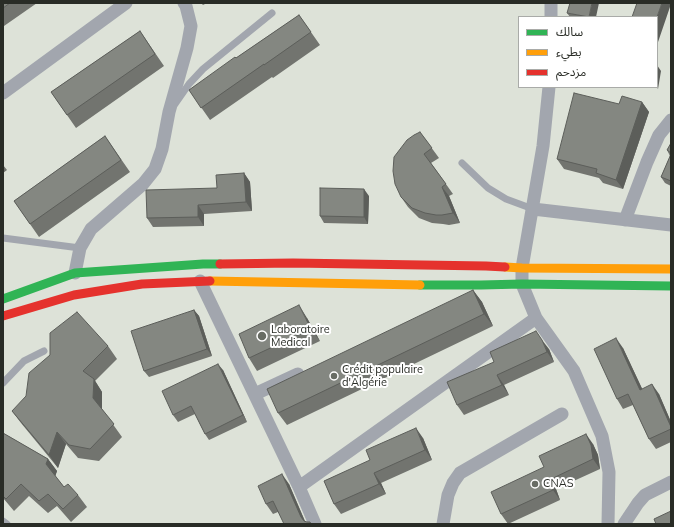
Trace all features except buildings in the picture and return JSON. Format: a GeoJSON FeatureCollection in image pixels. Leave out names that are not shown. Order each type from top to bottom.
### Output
{"type":"FeatureCollection","features":[{"type":"Feature","properties":{"kind":"highway"},"geometry":{"type":"LineString","coordinates":[[3,299],[75,273],[202,264],[293,263],[486,266],[522,268],[671,269]]}},
{"type":"Feature","properties":{"kind":"highway"},"geometry":{"type":"LineString","coordinates":[[3,316],[74,295],[142,284],[200,281],[481,286],[522,284],[671,286]]}},
{"type":"Feature","properties":{"kind":"street"},"geometry":{"type":"LineString","coordinates":[[3,93],[126,3]]}},
{"type":"Feature","properties":{"kind":"street"},"geometry":{"type":"LineString","coordinates":[[75,273],[80,248],[91,229],[143,184],[154,169],[162,149],[169,112],[187,48],[191,26],[184,3]]}},
{"type":"Feature","properties":{"kind":"street"},"geometry":{"type":"LineString","coordinates":[[551,3],[551,16]]}},
{"type":"Feature","properties":{"kind":"street"},"geometry":{"type":"LineString","coordinates":[[549,88],[533,209],[522,268],[522,284],[536,318],[574,372],[602,436],[609,472],[608,524]]}},
{"type":"Feature","properties":{"kind":"street"},"geometry":{"type":"LineString","coordinates":[[625,220],[659,135],[671,120]]}},
{"type":"Feature","properties":{"kind":"street"},"geometry":{"type":"LineString","coordinates":[[533,209],[671,225]]}},
{"type":"Feature","properties":{"kind":"street"},"geometry":{"type":"LineString","coordinates":[[200,281],[255,394],[315,524]]}},
{"type":"Feature","properties":{"kind":"street"},"geometry":{"type":"LineString","coordinates":[[464,297],[481,286]]}},
{"type":"Feature","properties":{"kind":"street"},"geometry":{"type":"LineString","coordinates":[[299,487],[536,318]]}},
{"type":"Feature","properties":{"kind":"street"},"geometry":{"type":"LineString","coordinates":[[255,394],[311,368]]}},
{"type":"Feature","properties":{"kind":"street"},"geometry":{"type":"LineString","coordinates":[[443,524],[448,495],[453,482],[460,473],[562,414]]}},
{"type":"Feature","properties":{"kind":"street"},"geometry":{"type":"LineString","coordinates":[[624,524],[638,503],[646,495],[671,482]]}},
{"type":"Feature","properties":{"kind":"lane"},"geometry":{"type":"LineString","coordinates":[[169,112],[189,84],[203,69],[272,13]]}},
{"type":"Feature","properties":{"kind":"lane"},"geometry":{"type":"LineString","coordinates":[[462,163],[488,188],[506,198],[533,209]]}},
{"type":"Feature","properties":{"kind":"lane"},"geometry":{"type":"LineString","coordinates":[[3,238],[80,248]]}},
{"type":"Feature","properties":{"kind":"lane"},"geometry":{"type":"LineString","coordinates":[[3,383],[24,361],[44,351]]}},
{"type":"Feature","properties":{"kind":"lane"},"geometry":{"type":"LineString","coordinates":[[3,521],[7,524]]}},
{"type":"Feature","properties":{"kind":"traffic: fast"},"geometry":{"type":"LineString","coordinates":[[3,299],[75,273],[220,264]]}},
{"type":"Feature","properties":{"kind":"traffic: fast"},"geometry":{"type":"LineString","coordinates":[[420,285],[522,284],[671,286]]}},
{"type":"Feature","properties":{"kind":"traffic: slow"},"geometry":{"type":"LineString","coordinates":[[505,267],[671,269]]}},
{"type":"Feature","properties":{"kind":"traffic: slow"},"geometry":{"type":"LineString","coordinates":[[210,281],[420,285]]}},
{"type":"Feature","properties":{"kind":"traffic: jam"},"geometry":{"type":"LineString","coordinates":[[220,264],[293,263],[505,267]]}},
{"type":"Feature","properties":{"kind":"traffic: jam"},"geometry":{"type":"LineString","coordinates":[[3,316],[74,295],[142,284],[210,281]]}},
{"type":"Feature","properties":{"kind":"place","name":"Laboratoire Medical"},"geometry":{"type":"Point","coordinates":[262,336]}},
{"type":"Feature","properties":{"kind":"place","name":"Crédit populaire d'Algérie"},"geometry":{"type":"Point","coordinates":[334,376]}},
{"type":"Feature","properties":{"kind":"place","name":"CNAS"},"geometry":{"type":"Point","coordinates":[535,484]}}]}
